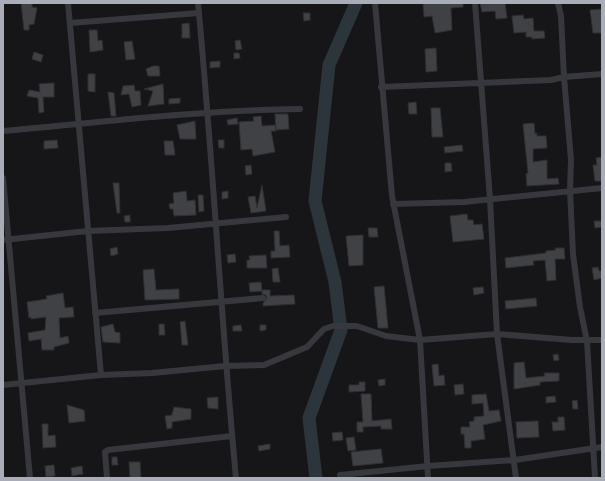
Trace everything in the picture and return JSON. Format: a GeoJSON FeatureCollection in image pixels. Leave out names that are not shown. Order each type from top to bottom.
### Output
{"type":"FeatureCollection","features":[{"type":"Feature","properties":{"kind":"street"},"geometry":{"type":"LineString","coordinates":[[68,3],[101,374]]}},
{"type":"Feature","properties":{"kind":"street"},"geometry":{"type":"LineString","coordinates":[[198,3],[217,222],[226,366],[236,478]]}},
{"type":"Feature","properties":{"kind":"street"},"geometry":{"type":"LineString","coordinates":[[375,3],[381,87],[393,204],[420,340],[428,478]]}},
{"type":"Feature","properties":{"kind":"street"},"geometry":{"type":"LineString","coordinates":[[475,3],[490,199],[497,334],[515,460],[516,478]]}},
{"type":"Feature","properties":{"kind":"street"},"geometry":{"type":"LineString","coordinates":[[558,3],[561,16],[564,77],[571,160],[570,190],[573,254],[580,308],[587,341],[592,448],[595,478]]}},
{"type":"Feature","properties":{"kind":"street"},"geometry":{"type":"LineString","coordinates":[[70,23],[199,13]]}},
{"type":"Feature","properties":{"kind":"street"},"geometry":{"type":"LineString","coordinates":[[381,87],[551,80],[564,77],[602,74]]}},
{"type":"Feature","properties":{"kind":"street"},"geometry":{"type":"LineString","coordinates":[[3,131],[208,112],[300,109]]}},
{"type":"Feature","properties":{"kind":"street"},"geometry":{"type":"LineString","coordinates":[[3,178],[6,240],[22,384],[30,478]]}},
{"type":"Feature","properties":{"kind":"street"},"geometry":{"type":"LineString","coordinates":[[393,204],[490,199],[602,188]]}},
{"type":"Feature","properties":{"kind":"street"},"geometry":{"type":"LineString","coordinates":[[6,240],[88,231],[168,228],[217,222],[286,217]]}},
{"type":"Feature","properties":{"kind":"street"},"geometry":{"type":"LineString","coordinates":[[95,314],[263,298]]}},
{"type":"Feature","properties":{"kind":"street"},"geometry":{"type":"LineString","coordinates":[[3,385],[101,374],[152,373],[226,366],[264,366],[286,358],[307,347],[324,329],[333,326],[357,326],[386,336],[420,340],[497,334],[587,341],[602,340]]}},
{"type":"Feature","properties":{"kind":"street"},"geometry":{"type":"LineString","coordinates":[[106,478],[105,452],[108,450],[232,436]]}},
{"type":"Feature","properties":{"kind":"street"},"geometry":{"type":"LineString","coordinates":[[340,475],[428,466],[515,460],[602,447]]}},
{"type":"Feature","properties":{"kind":"building"},"geometry":{"type":"Polygon","coordinates":[[[21,3],[32,3],[32,7],[37,8],[34,24],[29,25],[29,30],[24,30],[21,3]]]}},
{"type":"Feature","properties":{"kind":"building"},"geometry":{"type":"Polygon","coordinates":[[[423,3],[463,3],[463,7],[451,8],[452,30],[435,33],[432,16],[424,17],[423,3]]]}},
{"type":"Feature","properties":{"kind":"building"},"geometry":{"type":"Polygon","coordinates":[[[480,3],[505,3],[507,18],[496,19],[495,11],[482,12],[480,3]]]}},
{"type":"Feature","properties":{"kind":"building"},"geometry":{"type":"Polygon","coordinates":[[[602,9],[602,33],[593,33],[590,10],[602,9]]]}},
{"type":"Feature","properties":{"kind":"building"},"geometry":{"type":"Polygon","coordinates":[[[303,13],[310,13],[310,20],[304,21],[303,13]]]}},
{"type":"Feature","properties":{"kind":"building"},"geometry":{"type":"Polygon","coordinates":[[[523,15],[524,19],[533,18],[534,31],[544,31],[545,38],[532,39],[532,37],[526,37],[526,32],[514,33],[512,16],[523,15]]]}},
{"type":"Feature","properties":{"kind":"building"},"geometry":{"type":"Polygon","coordinates":[[[189,23],[190,38],[182,38],[182,24],[189,23]]]}},
{"type":"Feature","properties":{"kind":"building"},"geometry":{"type":"Polygon","coordinates":[[[89,30],[97,30],[98,41],[102,40],[103,50],[90,52],[89,30]]]}},
{"type":"Feature","properties":{"kind":"building"},"geometry":{"type":"Polygon","coordinates":[[[240,40],[242,49],[236,50],[235,41],[240,40]]]}},
{"type":"Feature","properties":{"kind":"building"},"geometry":{"type":"Polygon","coordinates":[[[132,41],[135,59],[126,60],[124,42],[132,41]]]}},
{"type":"Feature","properties":{"kind":"building"},"geometry":{"type":"Polygon","coordinates":[[[436,48],[437,71],[426,72],[425,49],[436,48]]]}},
{"type":"Feature","properties":{"kind":"building"},"geometry":{"type":"Polygon","coordinates":[[[34,52],[43,55],[41,62],[32,59],[34,52]]]}},
{"type":"Feature","properties":{"kind":"building"},"geometry":{"type":"Polygon","coordinates":[[[234,53],[239,53],[240,58],[234,59],[234,53]]]}},
{"type":"Feature","properties":{"kind":"building"},"geometry":{"type":"Polygon","coordinates":[[[220,61],[220,67],[210,68],[210,62],[220,61]]]}},
{"type":"Feature","properties":{"kind":"building"},"geometry":{"type":"Polygon","coordinates":[[[153,66],[159,66],[160,76],[148,76],[146,69],[153,66]]]}},
{"type":"Feature","properties":{"kind":"building"},"geometry":{"type":"Polygon","coordinates":[[[88,74],[95,74],[95,92],[88,91],[88,74]]]}},
{"type":"Feature","properties":{"kind":"building"},"geometry":{"type":"Polygon","coordinates":[[[54,83],[54,97],[43,97],[44,112],[39,113],[38,98],[27,96],[29,90],[40,92],[39,84],[54,83]]]}},
{"type":"Feature","properties":{"kind":"building"},"geometry":{"type":"Polygon","coordinates":[[[163,84],[164,104],[148,106],[153,91],[144,89],[163,84]]]}},
{"type":"Feature","properties":{"kind":"building"},"geometry":{"type":"Polygon","coordinates":[[[134,85],[135,91],[140,91],[141,105],[132,107],[129,94],[121,95],[123,86],[134,85]]]}},
{"type":"Feature","properties":{"kind":"building"},"geometry":{"type":"Polygon","coordinates":[[[108,92],[114,93],[116,116],[111,116],[108,92]]]}},
{"type":"Feature","properties":{"kind":"building"},"geometry":{"type":"Polygon","coordinates":[[[180,98],[180,103],[169,104],[169,99],[180,98]]]}},
{"type":"Feature","properties":{"kind":"building"},"geometry":{"type":"Polygon","coordinates":[[[416,102],[417,114],[409,114],[408,103],[416,102]]]}},
{"type":"Feature","properties":{"kind":"building"},"geometry":{"type":"Polygon","coordinates":[[[431,108],[440,108],[443,137],[432,137],[431,108]]]}},
{"type":"Feature","properties":{"kind":"building"},"geometry":{"type":"Polygon","coordinates":[[[275,114],[288,114],[289,129],[276,130],[275,114]]]}},
{"type":"Feature","properties":{"kind":"building"},"geometry":{"type":"Polygon","coordinates":[[[261,116],[262,126],[275,125],[276,131],[271,131],[275,152],[253,156],[252,149],[241,150],[239,122],[254,121],[253,117],[261,116]]]}},
{"type":"Feature","properties":{"kind":"building"},"geometry":{"type":"Polygon","coordinates":[[[237,118],[238,124],[228,125],[227,120],[237,118]]]}},
{"type":"Feature","properties":{"kind":"building"},"geometry":{"type":"Polygon","coordinates":[[[195,121],[196,139],[180,139],[177,125],[195,121]]]}},
{"type":"Feature","properties":{"kind":"building"},"geometry":{"type":"Polygon","coordinates":[[[534,123],[535,134],[537,133],[537,136],[546,136],[547,148],[533,149],[533,162],[547,160],[547,179],[558,178],[559,184],[527,186],[526,174],[528,173],[523,124],[534,123]]]}},
{"type":"Feature","properties":{"kind":"building"},"geometry":{"type":"Polygon","coordinates":[[[57,140],[58,148],[44,149],[44,141],[57,140]]]}},
{"type":"Feature","properties":{"kind":"building"},"geometry":{"type":"Polygon","coordinates":[[[218,140],[224,140],[224,148],[219,148],[218,140]]]}},
{"type":"Feature","properties":{"kind":"building"},"geometry":{"type":"Polygon","coordinates":[[[164,141],[173,141],[175,155],[165,155],[164,141]]]}},
{"type":"Feature","properties":{"kind":"building"},"geometry":{"type":"Polygon","coordinates":[[[462,145],[463,151],[445,153],[444,147],[462,145]]]}},
{"type":"Feature","properties":{"kind":"building"},"geometry":{"type":"Polygon","coordinates":[[[602,157],[602,181],[595,181],[593,165],[597,165],[596,158],[602,157]]]}},
{"type":"Feature","properties":{"kind":"building"},"geometry":{"type":"Polygon","coordinates":[[[445,163],[451,163],[452,171],[445,172],[445,163]]]}},
{"type":"Feature","properties":{"kind":"building"},"geometry":{"type":"Polygon","coordinates":[[[251,165],[252,174],[246,175],[245,166],[251,165]]]}},
{"type":"Feature","properties":{"kind":"building"},"geometry":{"type":"Polygon","coordinates":[[[113,183],[119,183],[120,213],[117,213],[113,183]]]}},
{"type":"Feature","properties":{"kind":"building"},"geometry":{"type":"Polygon","coordinates":[[[262,185],[266,211],[251,213],[248,197],[255,196],[257,208],[262,185]]]}},
{"type":"Feature","properties":{"kind":"building"},"geometry":{"type":"Polygon","coordinates":[[[186,191],[187,201],[195,200],[196,215],[174,216],[173,209],[170,209],[169,204],[174,203],[173,193],[186,191]]]}},
{"type":"Feature","properties":{"kind":"building"},"geometry":{"type":"Polygon","coordinates":[[[228,191],[228,198],[222,199],[222,192],[228,191]]]}},
{"type":"Feature","properties":{"kind":"building"},"geometry":{"type":"Polygon","coordinates":[[[198,195],[203,195],[204,211],[199,212],[198,195]]]}},
{"type":"Feature","properties":{"kind":"building"},"geometry":{"type":"Polygon","coordinates":[[[467,214],[468,220],[473,220],[474,225],[482,224],[484,239],[453,242],[450,216],[467,214]]]}},
{"type":"Feature","properties":{"kind":"building"},"geometry":{"type":"Polygon","coordinates":[[[130,215],[130,222],[125,222],[124,216],[130,215]]]}},
{"type":"Feature","properties":{"kind":"building"},"geometry":{"type":"Polygon","coordinates":[[[594,221],[601,221],[602,227],[595,228],[594,221]]]}},
{"type":"Feature","properties":{"kind":"building"},"geometry":{"type":"Polygon","coordinates":[[[368,228],[377,228],[378,237],[369,237],[368,228]]]}},
{"type":"Feature","properties":{"kind":"building"},"geometry":{"type":"Polygon","coordinates":[[[274,231],[279,231],[280,246],[289,245],[290,257],[271,258],[271,251],[275,251],[274,231]]]}},
{"type":"Feature","properties":{"kind":"building"},"geometry":{"type":"Polygon","coordinates":[[[363,235],[363,265],[349,266],[346,236],[363,235]]]}},
{"type":"Feature","properties":{"kind":"building"},"geometry":{"type":"Polygon","coordinates":[[[117,247],[118,254],[111,256],[110,249],[117,247]]]}},
{"type":"Feature","properties":{"kind":"building"},"geometry":{"type":"Polygon","coordinates":[[[555,248],[564,248],[565,259],[555,259],[556,280],[547,281],[545,260],[533,261],[534,265],[506,268],[505,258],[546,253],[546,251],[556,250],[555,248]]]}},
{"type":"Feature","properties":{"kind":"building"},"geometry":{"type":"Polygon","coordinates":[[[235,254],[236,262],[228,263],[227,255],[235,254]]]}},
{"type":"Feature","properties":{"kind":"building"},"geometry":{"type":"Polygon","coordinates":[[[266,255],[267,268],[247,268],[247,260],[250,260],[249,256],[266,255]]]}},
{"type":"Feature","properties":{"kind":"building"},"geometry":{"type":"Polygon","coordinates":[[[598,267],[599,271],[602,271],[602,278],[594,280],[592,268],[598,267]]]}},
{"type":"Feature","properties":{"kind":"building"},"geometry":{"type":"Polygon","coordinates":[[[278,268],[280,282],[273,282],[272,269],[278,268]]]}},
{"type":"Feature","properties":{"kind":"building"},"geometry":{"type":"Polygon","coordinates":[[[154,269],[156,290],[179,289],[179,299],[145,300],[143,270],[154,269]]]}},
{"type":"Feature","properties":{"kind":"building"},"geometry":{"type":"Polygon","coordinates":[[[261,282],[262,291],[250,292],[249,283],[261,282]]]}},
{"type":"Feature","properties":{"kind":"building"},"geometry":{"type":"Polygon","coordinates":[[[384,286],[388,328],[378,328],[374,287],[384,286]]]}},
{"type":"Feature","properties":{"kind":"building"},"geometry":{"type":"Polygon","coordinates":[[[483,287],[484,293],[474,295],[473,288],[483,287]]]}},
{"type":"Feature","properties":{"kind":"building"},"geometry":{"type":"Polygon","coordinates":[[[262,290],[270,290],[270,296],[294,295],[295,304],[263,306],[263,303],[267,298],[266,295],[262,294],[262,290]]]}},
{"type":"Feature","properties":{"kind":"building"},"geometry":{"type":"Polygon","coordinates":[[[63,293],[65,308],[73,307],[74,317],[59,318],[60,338],[68,336],[69,343],[54,347],[54,350],[42,350],[41,339],[29,341],[28,333],[45,330],[46,317],[29,318],[27,302],[47,299],[46,296],[63,293]]]}},
{"type":"Feature","properties":{"kind":"building"},"geometry":{"type":"Polygon","coordinates":[[[536,298],[537,306],[506,309],[505,301],[536,298]]]}},
{"type":"Feature","properties":{"kind":"building"},"geometry":{"type":"Polygon","coordinates":[[[185,321],[188,345],[182,345],[180,322],[185,321]]]}},
{"type":"Feature","properties":{"kind":"building"},"geometry":{"type":"Polygon","coordinates":[[[113,324],[115,332],[120,333],[120,343],[103,342],[101,327],[113,324]]]}},
{"type":"Feature","properties":{"kind":"building"},"geometry":{"type":"Polygon","coordinates":[[[159,324],[164,324],[165,335],[159,335],[159,324]]]}},
{"type":"Feature","properties":{"kind":"building"},"geometry":{"type":"Polygon","coordinates":[[[241,325],[242,331],[233,331],[233,326],[241,325]]]}},
{"type":"Feature","properties":{"kind":"building"},"geometry":{"type":"Polygon","coordinates":[[[260,325],[266,325],[266,330],[260,331],[260,325]]]}},
{"type":"Feature","properties":{"kind":"building"},"geometry":{"type":"Polygon","coordinates":[[[558,354],[559,360],[554,361],[553,355],[558,354]]]}},
{"type":"Feature","properties":{"kind":"building"},"geometry":{"type":"Polygon","coordinates":[[[524,362],[526,378],[545,376],[544,373],[559,373],[559,381],[540,382],[540,385],[514,389],[514,363],[524,362]]]}},
{"type":"Feature","properties":{"kind":"building"},"geometry":{"type":"Polygon","coordinates":[[[438,364],[439,376],[444,375],[445,385],[434,386],[432,365],[438,364]]]}},
{"type":"Feature","properties":{"kind":"building"},"geometry":{"type":"Polygon","coordinates":[[[385,379],[385,385],[379,386],[378,380],[385,379]]]}},
{"type":"Feature","properties":{"kind":"building"},"geometry":{"type":"Polygon","coordinates":[[[359,382],[365,382],[365,391],[349,392],[349,385],[359,385],[359,382]]]}},
{"type":"Feature","properties":{"kind":"building"},"geometry":{"type":"Polygon","coordinates":[[[463,384],[464,394],[455,395],[454,385],[463,384]]]}},
{"type":"Feature","properties":{"kind":"building"},"geometry":{"type":"Polygon","coordinates":[[[361,394],[371,394],[372,421],[391,419],[392,429],[381,429],[381,426],[363,427],[363,432],[357,432],[357,422],[363,422],[361,394]]]}},
{"type":"Feature","properties":{"kind":"building"},"geometry":{"type":"Polygon","coordinates":[[[486,394],[489,411],[499,410],[501,421],[483,425],[485,439],[471,441],[471,448],[465,448],[464,434],[461,434],[461,427],[470,427],[469,422],[474,421],[474,417],[484,416],[483,403],[472,404],[472,395],[486,394]]]}},
{"type":"Feature","properties":{"kind":"building"},"geometry":{"type":"Polygon","coordinates":[[[555,396],[556,402],[546,403],[546,397],[555,396]]]}},
{"type":"Feature","properties":{"kind":"building"},"geometry":{"type":"Polygon","coordinates":[[[218,397],[218,409],[208,408],[207,398],[218,397]]]}},
{"type":"Feature","properties":{"kind":"building"},"geometry":{"type":"Polygon","coordinates":[[[577,400],[578,409],[573,409],[572,401],[577,400]]]}},
{"type":"Feature","properties":{"kind":"building"},"geometry":{"type":"Polygon","coordinates":[[[67,405],[84,410],[85,421],[69,423],[67,405]]]}},
{"type":"Feature","properties":{"kind":"building"},"geometry":{"type":"Polygon","coordinates":[[[174,407],[191,409],[191,419],[172,422],[172,428],[167,429],[165,416],[172,415],[174,407]]]}},
{"type":"Feature","properties":{"kind":"building"},"geometry":{"type":"Polygon","coordinates":[[[558,417],[564,417],[565,430],[553,431],[552,422],[558,422],[558,417]]]}},
{"type":"Feature","properties":{"kind":"building"},"geometry":{"type":"Polygon","coordinates":[[[538,421],[539,437],[517,438],[516,422],[538,421]]]}},
{"type":"Feature","properties":{"kind":"building"},"geometry":{"type":"Polygon","coordinates":[[[42,424],[48,424],[48,436],[55,435],[56,447],[43,448],[42,424]]]}},
{"type":"Feature","properties":{"kind":"building"},"geometry":{"type":"Polygon","coordinates":[[[342,432],[343,440],[333,441],[332,433],[342,432]]]}},
{"type":"Feature","properties":{"kind":"building"},"geometry":{"type":"Polygon","coordinates":[[[354,437],[356,450],[348,451],[346,438],[354,437]]]}},
{"type":"Feature","properties":{"kind":"building"},"geometry":{"type":"Polygon","coordinates":[[[270,444],[270,449],[259,451],[258,446],[270,444]]]}},
{"type":"Feature","properties":{"kind":"building"},"geometry":{"type":"Polygon","coordinates":[[[381,449],[383,463],[353,466],[351,452],[381,449]]]}},
{"type":"Feature","properties":{"kind":"building"},"geometry":{"type":"Polygon","coordinates":[[[112,457],[117,457],[118,465],[112,465],[112,457]]]}},
{"type":"Feature","properties":{"kind":"building"},"geometry":{"type":"Polygon","coordinates":[[[129,462],[140,462],[141,478],[130,478],[129,462]]]}},
{"type":"Feature","properties":{"kind":"building"},"geometry":{"type":"Polygon","coordinates":[[[54,465],[55,476],[46,477],[45,466],[54,465]]]}},
{"type":"Feature","properties":{"kind":"building"},"geometry":{"type":"Polygon","coordinates":[[[82,466],[83,474],[72,476],[71,468],[82,466]]]}},
{"type":"Feature","properties":{"kind":"waterway"},"geometry":{"type":"LineString","coordinates":[[316,478],[309,418],[341,330],[335,282],[315,201],[329,65],[356,3]]}}]}
